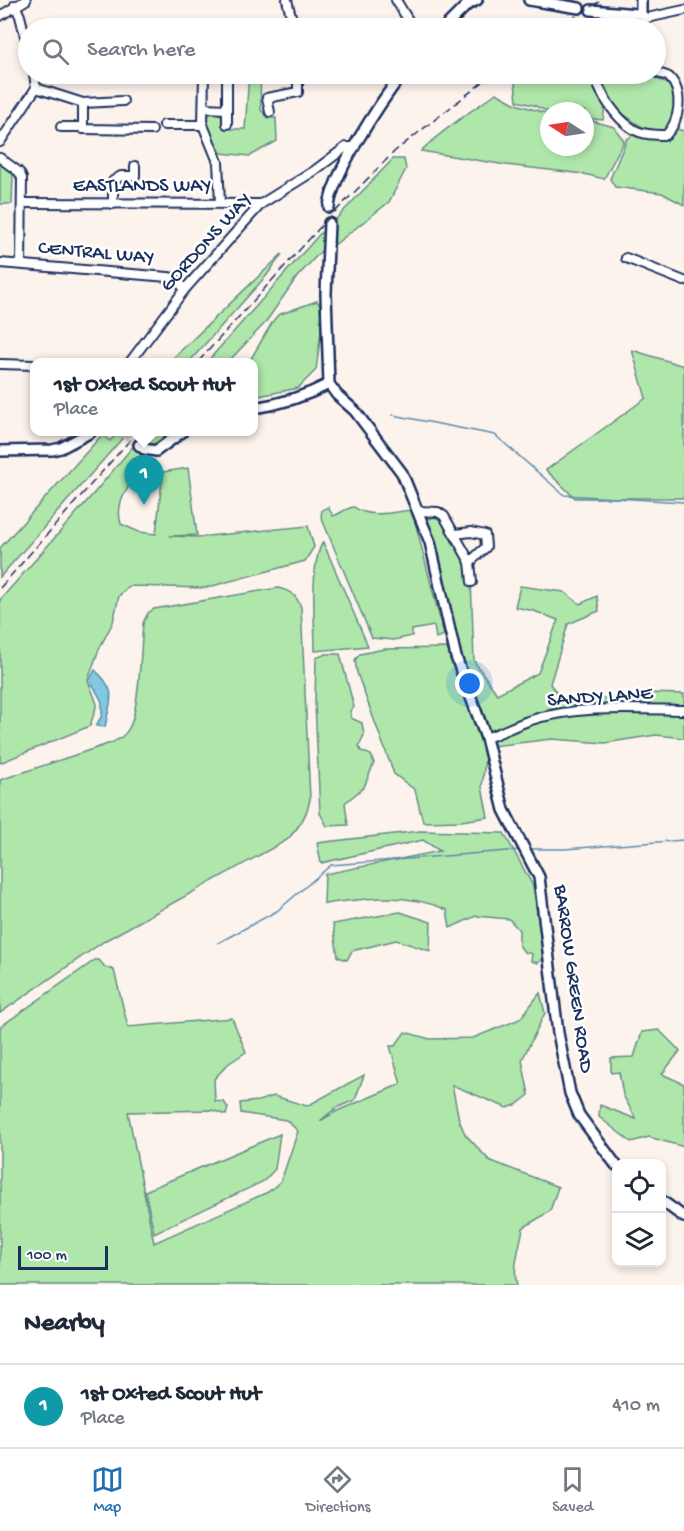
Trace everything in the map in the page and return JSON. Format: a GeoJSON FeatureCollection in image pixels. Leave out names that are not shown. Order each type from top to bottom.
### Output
{"type":"FeatureCollection","features":[{"type":"Feature","properties":{"kind":"street"},"geometry":{"type":"LineString","coordinates":[[0,16],[26,0]]}},
{"type":"Feature","properties":{"kind":"street"},"geometry":{"type":"LineString","coordinates":[[287,0],[292,18]]}},
{"type":"Feature","properties":{"kind":"street"},"geometry":{"type":"LineString","coordinates":[[396,0],[406,18]]}},
{"type":"Feature","properties":{"kind":"street"},"geometry":{"type":"LineString","coordinates":[[454,18],[467,5],[477,0]]}},
{"type":"Feature","properties":{"kind":"street"},"geometry":{"type":"LineString","coordinates":[[529,0],[579,8]]}},
{"type":"Feature","properties":{"kind":"street"},"geometry":{"type":"LineString","coordinates":[[641,0],[644,18]]}},
{"type":"Feature","properties":{"kind":"street"},"geometry":{"type":"LineString","coordinates":[[15,5],[20,18]]}},
{"type":"Feature","properties":{"kind":"street"},"geometry":{"type":"LineString","coordinates":[[591,10],[644,15],[684,10]]}},
{"type":"Feature","properties":{"kind":"street"},"geometry":{"type":"LineString","coordinates":[[608,18],[610,13]]}},
{"type":"Feature","properties":{"kind":"street"},"geometry":{"type":"LineString","coordinates":[[597,84],[606,102],[633,129],[652,135],[666,135],[679,118],[680,99],[677,87],[666,76]]}},
{"type":"Feature","properties":{"kind":"street"},"geometry":{"type":"LineString","coordinates":[[0,142],[36,88],[35,84]]}},
{"type":"Feature","properties":{"kind":"street"},"geometry":{"type":"LineString","coordinates":[[204,84],[203,125],[218,162],[220,203]]}},
{"type":"Feature","properties":{"kind":"street"},"geometry":{"type":"LineString","coordinates":[[227,84],[227,124]]}},
{"type":"Feature","properties":{"kind":"street"},"geometry":{"type":"LineString","coordinates":[[270,112],[267,98],[298,92],[298,84]]}},
{"type":"Feature","properties":{"kind":"street"},"geometry":{"type":"LineString","coordinates":[[329,207],[332,189],[355,147],[396,84]]}},
{"type":"Feature","properties":{"kind":"street"},"geometry":{"type":"LineString","coordinates":[[36,88],[84,103],[123,101]]}},
{"type":"Feature","properties":{"kind":"street"},"geometry":{"type":"LineString","coordinates":[[83,127],[84,103]]}},
{"type":"Feature","properties":{"kind":"street"},"geometry":{"type":"LineString","coordinates":[[204,108],[227,109]]}},
{"type":"Feature","properties":{"kind":"street"},"geometry":{"type":"LineString","coordinates":[[164,125],[203,125]]}},
{"type":"Feature","properties":{"kind":"street"},"geometry":{"type":"LineString","coordinates":[[61,127],[152,130]]}},
{"type":"Feature","properties":{"kind":"street","name":"GORDONS WAY"},"geometry":{"type":"LineString","coordinates":[[134,358],[185,289],[261,204],[314,171],[346,147],[355,147]]}},
{"type":"Feature","properties":{"kind":"street"},"geometry":{"type":"LineString","coordinates":[[0,158],[20,171],[22,178],[21,264]]}},
{"type":"Feature","properties":{"kind":"street"},"geometry":{"type":"LineString","coordinates":[[113,204],[112,181],[121,176],[135,177],[135,166]]}},
{"type":"Feature","properties":{"kind":"street","name":"EASTLANDS WAY"},"geometry":{"type":"LineString","coordinates":[[22,203],[261,204]]}},
{"type":"Feature","properties":{"kind":"street"},"geometry":{"type":"LineString","coordinates":[[258,407],[286,403],[311,394],[329,384],[326,294],[329,223]]}},
{"type":"Feature","properties":{"kind":"street"},"geometry":{"type":"LineString","coordinates":[[626,258],[684,281]]}},
{"type":"Feature","properties":{"kind":"street","name":"CENTRAL WAY"},"geometry":{"type":"LineString","coordinates":[[0,263],[168,277],[174,278],[185,289]]}},
{"type":"Feature","properties":{"kind":"street"},"geometry":{"type":"LineString","coordinates":[[0,364],[30,365]]}},
{"type":"Feature","properties":{"kind":"street","name":"BARROW GREEN ROAD"},"geometry":{"type":"LineString","coordinates":[[329,384],[337,395],[355,411],[402,473],[430,542],[456,657],[486,738],[504,810],[539,877],[557,1024],[570,1093],[579,1115],[612,1160]]}},
{"type":"Feature","properties":{"kind":"street"},"geometry":{"type":"LineString","coordinates":[[0,451],[52,450],[61,448],[84,436]]}},
{"type":"Feature","properties":{"kind":"street"},"geometry":{"type":"LineString","coordinates":[[139,445],[144,449],[156,451],[177,436]]}},
{"type":"Feature","properties":{"kind":"street"},"geometry":{"type":"LineString","coordinates":[[417,511],[438,512],[444,516],[470,562],[472,582]]}},
{"type":"Feature","properties":{"kind":"street"},"geometry":{"type":"LineString","coordinates":[[455,534],[471,532],[484,535],[486,547],[470,562]]}},
{"type":"Feature","properties":{"kind":"street","name":"SANDY LANE"},"geometry":{"type":"LineString","coordinates":[[486,738],[529,721],[557,715],[634,709],[684,710]]}},
{"type":"Feature","properties":{"kind":"street"},"geometry":{"type":"LineString","coordinates":[[666,1204],[684,1217]]}},
{"type":"Feature","properties":{"kind":"green space"},"geometry":{"type":"Polygon","coordinates":[[[248,84],[260,84],[261,110],[268,118],[276,118],[277,141],[250,156],[221,153],[208,127],[208,117],[210,112],[216,111],[222,116],[225,129],[245,129],[248,84]]]}},
{"type":"Feature","properties":{"kind":"green space"},"geometry":{"type":"Polygon","coordinates":[[[515,84],[592,84],[605,107],[603,120],[594,119],[594,102],[540,102],[540,108],[517,101],[515,84]]]}},
{"type":"Feature","properties":{"kind":"green space"},"geometry":{"type":"Polygon","coordinates":[[[666,84],[673,87],[676,110],[668,132],[658,135],[638,125],[620,111],[606,94],[602,85],[666,84]]]}},
{"type":"Feature","properties":{"kind":"green space"},"geometry":{"type":"Polygon","coordinates":[[[496,93],[516,104],[540,111],[540,156],[594,156],[594,121],[614,127],[624,141],[604,179],[584,174],[506,165],[421,151],[496,93]]]}},
{"type":"Feature","properties":{"kind":"green space"},"geometry":{"type":"Polygon","coordinates":[[[677,129],[684,131],[684,205],[662,193],[615,187],[610,179],[627,139],[636,133],[668,141],[677,129]]]}},
{"type":"Feature","properties":{"kind":"green space"},"geometry":{"type":"Polygon","coordinates":[[[393,159],[404,159],[406,169],[389,202],[333,246],[334,221],[393,159]]]}},
{"type":"Feature","properties":{"kind":"green space"},"geometry":{"type":"Polygon","coordinates":[[[0,164],[13,174],[12,204],[0,204],[0,164]]]}},
{"type":"Feature","properties":{"kind":"green space"},"geometry":{"type":"Polygon","coordinates":[[[324,229],[323,249],[297,277],[265,323],[232,358],[211,358],[324,229]]]}},
{"type":"Feature","properties":{"kind":"green space"},"geometry":{"type":"Polygon","coordinates":[[[282,254],[267,275],[193,358],[173,358],[282,254]]]}},
{"type":"Feature","properties":{"kind":"green space"},"geometry":{"type":"Polygon","coordinates":[[[317,301],[320,305],[322,325],[316,370],[298,388],[258,396],[258,358],[251,358],[278,315],[317,301]]]}},
{"type":"Feature","properties":{"kind":"green space"},"geometry":{"type":"Polygon","coordinates":[[[632,350],[684,366],[684,498],[575,498],[546,470],[646,398],[632,350]]]}},
{"type":"Feature","properties":{"kind":"green space"},"geometry":{"type":"Polygon","coordinates":[[[101,436],[110,441],[114,436],[124,436],[0,577],[0,548],[101,436]]]}},
{"type":"Feature","properties":{"kind":"green space"},"geometry":{"type":"Polygon","coordinates":[[[142,436],[165,436],[152,447],[143,441],[137,448],[143,452],[137,473],[120,504],[121,524],[139,532],[156,534],[163,472],[188,468],[197,535],[169,536],[198,537],[308,526],[314,547],[305,561],[205,588],[129,586],[119,596],[113,622],[99,649],[88,680],[97,704],[90,726],[0,763],[0,600],[142,436]]]}},
{"type":"Feature","properties":{"kind":"green space"},"geometry":{"type":"Polygon","coordinates":[[[328,507],[333,516],[354,507],[374,514],[412,510],[444,635],[436,638],[434,626],[412,630],[412,636],[394,640],[372,638],[321,517],[322,510],[328,507]]]}},
{"type":"Feature","properties":{"kind":"green space"},"geometry":{"type":"Polygon","coordinates":[[[440,515],[463,551],[471,579],[474,661],[497,694],[538,673],[558,620],[515,607],[520,586],[564,592],[580,604],[597,596],[599,611],[568,624],[550,684],[565,703],[645,693],[684,694],[684,738],[656,735],[605,743],[552,739],[492,746],[459,647],[437,555],[426,520],[440,515]]]}},
{"type":"Feature","properties":{"kind":"green space"},"geometry":{"type":"Polygon","coordinates":[[[323,542],[368,646],[315,651],[314,579],[323,542]]]}},
{"type":"Feature","properties":{"kind":"green space"},"geometry":{"type":"Polygon","coordinates":[[[278,588],[293,594],[301,607],[310,799],[299,826],[287,840],[106,940],[0,1013],[0,780],[111,743],[126,733],[135,708],[143,623],[148,613],[154,609],[278,588]]]}},
{"type":"Feature","properties":{"kind":"green space"},"geometry":{"type":"Polygon","coordinates":[[[447,648],[479,735],[485,758],[482,787],[488,817],[461,821],[423,822],[415,790],[394,774],[357,673],[355,660],[360,654],[384,649],[447,648]]]}},
{"type":"Feature","properties":{"kind":"green space"},"geometry":{"type":"Polygon","coordinates":[[[326,654],[340,654],[354,707],[350,711],[351,718],[362,723],[364,735],[359,746],[361,751],[371,755],[374,763],[364,787],[345,803],[348,825],[327,826],[320,813],[315,703],[316,658],[326,654]]]}},
{"type":"Feature","properties":{"kind":"green space"},"geometry":{"type":"Polygon","coordinates":[[[420,831],[504,833],[533,886],[544,958],[538,963],[531,961],[532,954],[524,952],[519,945],[519,930],[509,919],[476,916],[450,928],[447,910],[417,901],[387,898],[324,904],[325,874],[440,851],[423,840],[321,863],[317,843],[420,831]]]}},
{"type":"Feature","properties":{"kind":"green space"},"geometry":{"type":"Polygon","coordinates":[[[400,912],[431,922],[430,951],[396,940],[352,951],[347,960],[338,957],[333,924],[400,912]]]}},
{"type":"Feature","properties":{"kind":"green space"},"geometry":{"type":"Polygon","coordinates":[[[95,960],[99,960],[105,967],[114,970],[128,1027],[232,1018],[246,1052],[228,1064],[214,1079],[215,1101],[224,1102],[228,1108],[226,1115],[212,1110],[128,1112],[154,1243],[268,1192],[281,1181],[298,1131],[286,1120],[241,1113],[240,1103],[274,1096],[307,1106],[364,1075],[355,1100],[336,1108],[320,1121],[337,1111],[401,1084],[390,1046],[395,1046],[405,1032],[430,1039],[473,1038],[520,1019],[540,993],[545,1013],[522,1060],[529,1095],[516,1105],[507,1108],[452,1085],[459,1120],[465,1134],[489,1160],[558,1187],[550,1211],[523,1228],[516,1264],[517,1285],[0,1285],[0,1027],[95,960]]]}},
{"type":"Feature","properties":{"kind":"green space"},"geometry":{"type":"Polygon","coordinates":[[[659,1030],[680,1051],[662,1074],[684,1084],[684,1147],[649,1137],[631,1142],[599,1117],[600,1105],[636,1119],[623,1095],[619,1072],[611,1073],[611,1058],[634,1057],[642,1032],[659,1030]]]}},
{"type":"Feature","properties":{"kind":"green space"},"geometry":{"type":"Polygon","coordinates":[[[280,1134],[275,1169],[264,1181],[154,1233],[145,1191],[280,1134]]]}},
{"type":"Feature","properties":{"kind":"water"},"geometry":{"type":"Polygon","coordinates":[[[95,670],[103,678],[110,691],[111,697],[105,727],[96,726],[102,715],[102,702],[90,679],[95,670]]]}},
{"type":"Feature","properties":{"kind":"waterway"},"geometry":{"type":"LineString","coordinates":[[393,415],[495,435],[564,495],[684,502]]}},
{"type":"Feature","properties":{"kind":"waterway"},"geometry":{"type":"LineString","coordinates":[[529,849],[564,849],[684,840]]}},
{"type":"Feature","properties":{"kind":"waterway"},"geometry":{"type":"LineString","coordinates":[[218,943],[277,911],[331,865],[521,850]]}},
{"type":"Feature","properties":{"kind":"tunnel"},"geometry":{"type":"LineString","coordinates":[[127,436],[139,445]]}},
{"type":"Feature","properties":{"kind":"railway"},"geometry":{"type":"LineString","coordinates":[[573,18],[602,0]]}},
{"type":"Feature","properties":{"kind":"railway"},"geometry":{"type":"LineString","coordinates":[[202,358],[322,225],[395,151],[480,84]]}},
{"type":"Feature","properties":{"kind":"railway"},"geometry":{"type":"LineString","coordinates":[[0,588],[133,436]]}},
{"type":"Feature","properties":{"kind":"place","name":"1st Oxted Scout Hut"},"geometry":{"type":"Point","coordinates":[144,505]}}]}
